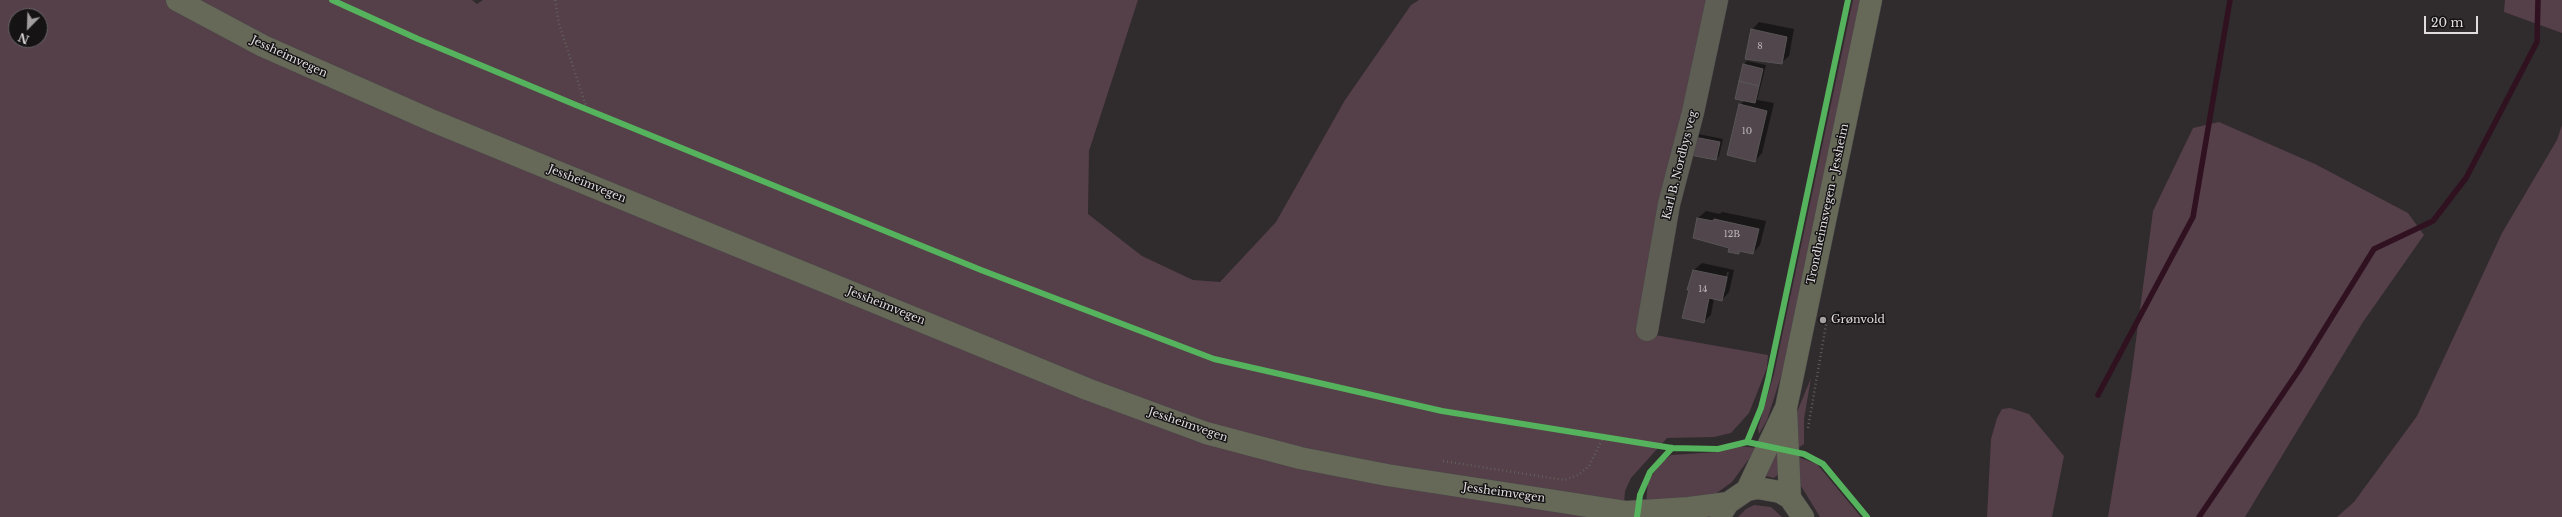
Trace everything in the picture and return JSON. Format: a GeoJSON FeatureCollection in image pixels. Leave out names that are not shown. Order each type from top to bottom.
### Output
{"type":"FeatureCollection","features":[{"type":"Feature","properties":{"kind":"main road","name":"Jessheimvegen"},"geometry":{"type":"LineString","coordinates":[[178,0],[263,46],[433,121],[1087,388],[1206,433],[1300,458],[1387,475],[1634,514],[1690,508],[1724,510]]}},
{"type":"Feature","properties":{"kind":"main road","name":"Trondheimsvegen - Jessheim"},"geometry":{"type":"LineString","coordinates":[[1747,490],[1786,408],[1871,0]]}},
{"type":"Feature","properties":{"kind":"main road","name":"Trondheimsvegen - Jessheim"},"geometry":{"type":"LineString","coordinates":[[1786,408],[1790,498]]}},
{"type":"Feature","properties":{"kind":"main road"},"geometry":{"type":"LineString","coordinates":[[1724,510],[1747,490],[1769,489],[1790,498],[1803,517]]}},
{"type":"Feature","properties":{"kind":"street","name":"Karl B. Nordbys veg"},"geometry":{"type":"LineString","coordinates":[[1647,330],[1670,204],[1693,112],[1717,0]]}},
{"type":"Feature","properties":{"kind":"path"},"geometry":{"type":"LineString","coordinates":[[555,0],[559,24],[587,109]]}},
{"type":"Feature","properties":{"kind":"path"},"geometry":{"type":"LineString","coordinates":[[576,105],[594,112]]}},
{"type":"Feature","properties":{"kind":"path"},"geometry":{"type":"LineString","coordinates":[[1808,431],[1827,319]]}},
{"type":"Feature","properties":{"kind":"path"},"geometry":{"type":"LineString","coordinates":[[1596,435],[1612,437]]}},
{"type":"Feature","properties":{"kind":"path"},"geometry":{"type":"LineString","coordinates":[[1443,461],[1564,480],[1578,476],[1589,466],[1604,436]]}},
{"type":"Feature","properties":{"kind":"shaded area"},"geometry":{"type":"Polygon","coordinates":[[[0,0],[472,0],[477,4],[483,0],[1138,0],[1089,151],[1088,214],[1142,256],[1193,280],[1220,282],[1276,222],[1345,100],[1411,5],[1419,0],[1708,0],[1638,332],[1768,355],[1767,368],[1749,413],[1731,433],[1714,437],[1667,438],[1631,478],[1625,491],[1623,517],[0,517],[0,0]]]}},
{"type":"Feature","properties":{"kind":"shaded area"},"geometry":{"type":"Polygon","coordinates":[[[1853,0],[1860,0],[1783,370],[1767,420],[1759,434],[1758,428],[1774,374],[1853,0]]]}},
{"type":"Feature","properties":{"kind":"shaded area"},"geometry":{"type":"Polygon","coordinates":[[[2505,0],[2562,0],[2562,33],[2504,12],[2505,0]]]}},
{"type":"Feature","properties":{"kind":"shaded area"},"geometry":{"type":"Polygon","coordinates":[[[2219,122],[2315,164],[2408,213],[2424,235],[2363,322],[2245,517],[2108,517],[2131,378],[2153,211],[2193,128],[2219,122]]]}},
{"type":"Feature","properties":{"kind":"shaded area"},"geometry":{"type":"Polygon","coordinates":[[[2562,125],[2562,517],[2337,517],[2354,502],[2417,416],[2502,233],[2557,140],[2562,125]]]}},
{"type":"Feature","properties":{"kind":"shaded area"},"geometry":{"type":"Polygon","coordinates":[[[1811,378],[1804,419],[1804,444],[1798,448],[1795,436],[1797,412],[1811,378]]]}},
{"type":"Feature","properties":{"kind":"shaded area"},"geometry":{"type":"Polygon","coordinates":[[[2010,408],[2029,414],[2064,456],[2052,517],[1987,517],[1991,439],[1997,418],[2002,409],[2010,408]]]}},
{"type":"Feature","properties":{"kind":"shaded area"},"geometry":{"type":"Polygon","coordinates":[[[1740,446],[1757,448],[1732,482],[1714,495],[1646,503],[1648,481],[1661,463],[1671,455],[1717,452],[1740,446]]]}},
{"type":"Feature","properties":{"kind":"shaded area"},"geometry":{"type":"Polygon","coordinates":[[[1772,453],[1780,455],[1779,474],[1774,478],[1766,476],[1764,473],[1772,453]]]}},
{"type":"Feature","properties":{"kind":"shaded area"},"geometry":{"type":"Polygon","coordinates":[[[1795,456],[1817,464],[1861,517],[1820,517],[1801,486],[1795,456]]]}},
{"type":"Feature","properties":{"kind":"shaded area"},"geometry":{"type":"Polygon","coordinates":[[[1754,505],[1771,507],[1782,517],[1738,517],[1746,509],[1754,505]]]}},
{"type":"Feature","properties":{"kind":"building"},"geometry":{"type":"Polygon","coordinates":[[[1751,29],[1787,37],[1782,64],[1745,59],[1751,29]]]}},
{"type":"Feature","properties":{"kind":"building"},"geometry":{"type":"Polygon","coordinates":[[[1743,64],[1763,69],[1759,86],[1739,81],[1743,64]]]}},
{"type":"Feature","properties":{"kind":"building"},"geometry":{"type":"Polygon","coordinates":[[[1739,81],[1759,86],[1755,103],[1735,99],[1739,81]]]}},
{"type":"Feature","properties":{"kind":"building"},"geometry":{"type":"Polygon","coordinates":[[[1739,104],[1767,111],[1755,162],[1727,155],[1739,104]]]}},
{"type":"Feature","properties":{"kind":"building"},"geometry":{"type":"Polygon","coordinates":[[[1694,137],[1720,142],[1716,160],[1690,155],[1694,137]]]}},
{"type":"Feature","properties":{"kind":"building"},"geometry":{"type":"Polygon","coordinates":[[[1697,218],[1713,221],[1714,219],[1759,229],[1753,254],[1739,251],[1739,254],[1728,252],[1729,248],[1693,238],[1697,218]]]}},
{"type":"Feature","properties":{"kind":"building"},"geometry":{"type":"Polygon","coordinates":[[[1693,270],[1727,277],[1722,301],[1709,298],[1704,323],[1682,318],[1689,290],[1687,290],[1693,270]]]}},
{"type":"Feature","properties":{"kind":"building"},"geometry":{"type":"Polygon","coordinates":[[[1832,314],[1838,315],[1836,323],[1830,321],[1832,314]]]}},
{"type":"Feature","properties":{"kind":"waterway"},"geometry":{"type":"LineString","coordinates":[[2098,395],[2193,217],[2230,0]]}},
{"type":"Feature","properties":{"kind":"waterway"},"geometry":{"type":"LineString","coordinates":[[2199,517],[2299,370],[2374,249],[2433,221],[2466,178],[2537,42],[2538,0]]}},
{"type":"Feature","properties":{"kind":"cycle path"},"geometry":{"type":"LineString","coordinates":[[332,0],[418,39],[576,105],[981,270],[1214,359],[1442,411],[1672,448],[1718,449],[1747,442],[1804,454],[1823,464],[1867,517]]}},
{"type":"Feature","properties":{"kind":"cycle path"},"geometry":{"type":"LineString","coordinates":[[1747,442],[1761,408],[1768,380],[1848,0]]}},
{"type":"Feature","properties":{"kind":"cycle path"},"geometry":{"type":"LineString","coordinates":[[1637,517],[1640,495],[1650,472],[1672,448]]}},
{"type":"Feature","properties":{"kind":"place","name":"Grønvold"},"geometry":{"type":"Point","coordinates":[1823,320]}}]}
